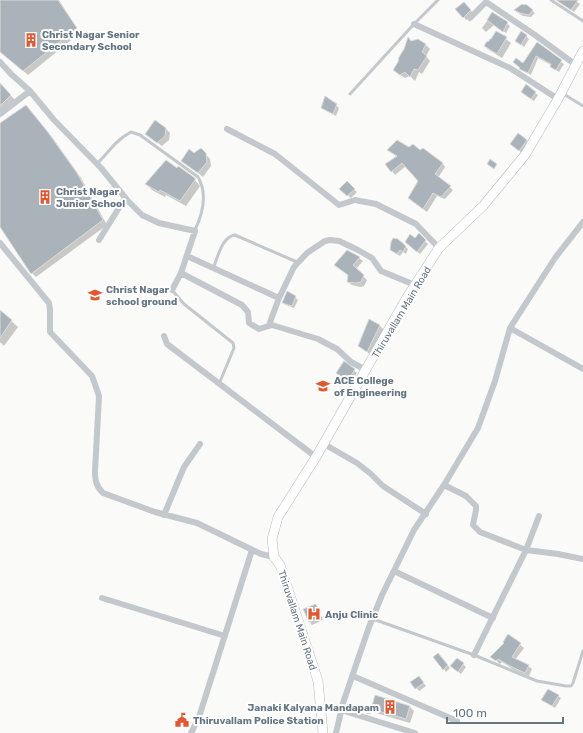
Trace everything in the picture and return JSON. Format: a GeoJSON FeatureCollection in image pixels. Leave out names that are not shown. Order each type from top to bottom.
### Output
{"type":"FeatureCollection","features":[{"type":"Feature","properties":{"kind":"main road","name":"Thiruvallam Main Road"},"geometry":{"type":"LineString","coordinates":[[323,733],[318,681],[280,565],[274,557],[272,539],[278,517],[324,444],[406,299],[439,248],[483,206],[525,155],[560,96],[583,51]]}},
{"type":"Feature","properties":{"kind":"street"},"geometry":{"type":"LineString","coordinates":[[470,18],[486,2],[576,65]]}},
{"type":"Feature","properties":{"kind":"street"},"geometry":{"type":"LineString","coordinates":[[414,24],[510,68],[560,96]]}},
{"type":"Feature","properties":{"kind":"street"},"geometry":{"type":"LineString","coordinates":[[0,62],[10,74],[30,91],[70,138],[97,164],[125,198],[142,215],[159,223],[195,231],[181,273],[172,290]]}},
{"type":"Feature","properties":{"kind":"street"},"geometry":{"type":"LineString","coordinates":[[0,114],[30,91]]}},
{"type":"Feature","properties":{"kind":"street"},"geometry":{"type":"LineString","coordinates":[[227,129],[275,154],[339,205],[354,200],[376,204],[416,224],[439,248]]}},
{"type":"Feature","properties":{"kind":"street"},"geometry":{"type":"LineString","coordinates":[[99,240],[125,198]]}},
{"type":"Feature","properties":{"kind":"street"},"geometry":{"type":"LineString","coordinates":[[336,733],[341,710],[382,595],[414,530],[426,514],[478,428],[495,381],[510,328],[555,258],[583,222]]}},
{"type":"Feature","properties":{"kind":"street"},"geometry":{"type":"LineString","coordinates":[[269,325],[279,298],[297,262],[325,241],[330,240],[343,243],[358,250],[372,258],[381,271],[415,285]]}},
{"type":"Feature","properties":{"kind":"street"},"geometry":{"type":"LineString","coordinates":[[0,243],[49,303],[50,332],[92,376],[99,396],[95,471],[95,480],[98,488],[103,493],[164,515],[197,523],[261,554],[274,557]]}},
{"type":"Feature","properties":{"kind":"street"},"geometry":{"type":"LineString","coordinates":[[187,256],[279,298]]}},
{"type":"Feature","properties":{"kind":"street"},"geometry":{"type":"LineString","coordinates":[[181,273],[242,304],[248,312],[249,323],[258,329],[269,325],[301,333],[328,343],[342,353],[350,362],[366,370]]}},
{"type":"Feature","properties":{"kind":"street"},"geometry":{"type":"LineString","coordinates":[[510,328],[583,370]]}},
{"type":"Feature","properties":{"kind":"street"},"geometry":{"type":"LineString","coordinates":[[164,336],[167,344],[316,457]]}},
{"type":"Feature","properties":{"kind":"street"},"geometry":{"type":"LineString","coordinates":[[164,515],[184,467],[200,444]]}},
{"type":"Feature","properties":{"kind":"street"},"geometry":{"type":"LineString","coordinates":[[324,444],[357,463],[383,486],[426,514]]}},
{"type":"Feature","properties":{"kind":"street"},"geometry":{"type":"LineString","coordinates":[[444,485],[466,496],[476,506],[473,525],[480,532],[526,550],[583,559]]}},
{"type":"Feature","properties":{"kind":"street"},"geometry":{"type":"LineString","coordinates":[[474,655],[526,550],[539,516]]}},
{"type":"Feature","properties":{"kind":"street"},"geometry":{"type":"LineString","coordinates":[[191,733],[199,717],[252,550]]}},
{"type":"Feature","properties":{"kind":"street"},"geometry":{"type":"LineString","coordinates":[[394,571],[493,618]]}},
{"type":"Feature","properties":{"kind":"street"},"geometry":{"type":"LineString","coordinates":[[102,598],[225,636]]}},
{"type":"Feature","properties":{"kind":"street"},"geometry":{"type":"LineString","coordinates":[[353,676],[457,721]]}},
{"type":"Feature","properties":{"kind":"street"},"geometry":{"type":"LineString","coordinates":[[341,710],[415,733]]}},
{"type":"Feature","properties":{"kind":"lane"},"geometry":{"type":"LineString","coordinates":[[350,94],[438,0]]}},
{"type":"Feature","properties":{"kind":"lane"},"geometry":{"type":"LineString","coordinates":[[552,0],[583,22]]}},
{"type":"Feature","properties":{"kind":"lane"},"geometry":{"type":"LineString","coordinates":[[560,96],[583,106]]}},
{"type":"Feature","properties":{"kind":"lane"},"geometry":{"type":"LineString","coordinates":[[97,164],[123,137],[131,132],[140,135],[198,177],[201,182],[203,192],[203,208],[201,218],[195,231]]}},
{"type":"Feature","properties":{"kind":"lane"},"geometry":{"type":"LineString","coordinates":[[214,268],[224,242],[235,235],[297,262]]}},
{"type":"Feature","properties":{"kind":"lane"},"geometry":{"type":"LineString","coordinates":[[172,290],[184,304],[233,343],[234,348],[219,384]]}},
{"type":"Feature","properties":{"kind":"lane"},"geometry":{"type":"LineString","coordinates":[[373,619],[474,655],[538,681],[569,686],[571,686],[573,682],[583,651]]}},
{"type":"Feature","properties":{"kind":"building","name":"Christ Nagar Senior Secondary School"},"geometry":{"type":"Polygon","coordinates":[[[0,0],[58,0],[77,28],[23,71],[0,52],[0,0]]]}},
{"type":"Feature","properties":{"kind":"building"},"geometry":{"type":"Polygon","coordinates":[[[556,0],[578,0],[571,10],[556,0]]]}},
{"type":"Feature","properties":{"kind":"building"},"geometry":{"type":"Polygon","coordinates":[[[464,2],[471,10],[463,18],[455,9],[464,2]]]}},
{"type":"Feature","properties":{"kind":"building"},"geometry":{"type":"Polygon","coordinates":[[[522,4],[526,4],[533,10],[529,15],[514,10],[522,4]]]}},
{"type":"Feature","properties":{"kind":"building"},"geometry":{"type":"Polygon","coordinates":[[[492,12],[508,22],[503,32],[487,20],[492,12]]]}},
{"type":"Feature","properties":{"kind":"building"},"geometry":{"type":"Polygon","coordinates":[[[496,31],[507,37],[497,54],[484,46],[496,31]]]}},
{"type":"Feature","properties":{"kind":"building"},"geometry":{"type":"Polygon","coordinates":[[[521,31],[527,35],[521,45],[515,41],[521,31]]]}},
{"type":"Feature","properties":{"kind":"building"},"geometry":{"type":"Polygon","coordinates":[[[408,37],[411,41],[418,39],[426,44],[422,52],[427,56],[418,70],[414,69],[410,77],[405,72],[400,75],[393,70],[404,49],[408,37]]]}},
{"type":"Feature","properties":{"kind":"building"},"geometry":{"type":"Polygon","coordinates":[[[537,42],[562,60],[556,70],[550,67],[551,64],[536,56],[528,73],[519,69],[520,68],[513,62],[516,58],[523,63],[537,42]]]}},
{"type":"Feature","properties":{"kind":"building"},"geometry":{"type":"Polygon","coordinates":[[[0,83],[11,95],[0,106],[0,83]]]}},
{"type":"Feature","properties":{"kind":"building"},"geometry":{"type":"Polygon","coordinates":[[[526,84],[536,92],[531,99],[521,92],[526,84]]]}},
{"type":"Feature","properties":{"kind":"building"},"geometry":{"type":"Polygon","coordinates":[[[325,96],[337,104],[333,114],[321,108],[325,96]]]}},
{"type":"Feature","properties":{"kind":"building","name":"Christ Nagar Junior School"},"geometry":{"type":"Polygon","coordinates":[[[26,105],[77,173],[103,220],[31,274],[0,227],[0,123],[26,105]]]}},
{"type":"Feature","properties":{"kind":"building"},"geometry":{"type":"Polygon","coordinates":[[[155,120],[166,128],[165,136],[157,143],[145,134],[155,120]]]}},
{"type":"Feature","properties":{"kind":"building"},"geometry":{"type":"Polygon","coordinates":[[[518,133],[527,140],[519,151],[510,144],[518,133]]]}},
{"type":"Feature","properties":{"kind":"building"},"geometry":{"type":"Polygon","coordinates":[[[397,140],[409,147],[413,144],[420,150],[423,148],[443,163],[435,174],[451,186],[441,197],[433,193],[423,209],[408,198],[418,181],[402,163],[391,172],[385,164],[397,156],[387,150],[397,140]]]}},
{"type":"Feature","properties":{"kind":"building"},"geometry":{"type":"Polygon","coordinates":[[[201,148],[206,153],[207,162],[198,173],[181,161],[189,149],[194,153],[201,148]]]}},
{"type":"Feature","properties":{"kind":"building"},"geometry":{"type":"Polygon","coordinates":[[[490,159],[497,164],[494,169],[487,164],[490,159]]]}},
{"type":"Feature","properties":{"kind":"building"},"geometry":{"type":"Polygon","coordinates":[[[166,160],[177,168],[178,166],[195,178],[180,201],[145,184],[166,160]]]}},
{"type":"Feature","properties":{"kind":"building"},"geometry":{"type":"Polygon","coordinates":[[[347,181],[355,189],[347,196],[339,189],[347,181]]]}},
{"type":"Feature","properties":{"kind":"building"},"geometry":{"type":"Polygon","coordinates":[[[419,233],[426,240],[417,252],[405,242],[410,234],[415,238],[419,233]]]}},
{"type":"Feature","properties":{"kind":"building"},"geometry":{"type":"Polygon","coordinates":[[[393,238],[398,239],[406,246],[403,252],[400,250],[397,254],[390,250],[393,238]]]}},
{"type":"Feature","properties":{"kind":"building"},"geometry":{"type":"Polygon","coordinates":[[[347,250],[360,257],[353,265],[364,275],[361,282],[347,282],[348,275],[334,265],[347,250]]]}},
{"type":"Feature","properties":{"kind":"building"},"geometry":{"type":"Polygon","coordinates":[[[287,291],[296,296],[292,306],[282,303],[287,291]]]}},
{"type":"Feature","properties":{"kind":"building"},"geometry":{"type":"Polygon","coordinates":[[[0,310],[12,320],[0,338],[0,310]]]}},
{"type":"Feature","properties":{"kind":"building"},"geometry":{"type":"Polygon","coordinates":[[[369,319],[380,325],[367,352],[358,346],[369,319]]]}},
{"type":"Feature","properties":{"kind":"building"},"geometry":{"type":"Polygon","coordinates":[[[344,361],[355,369],[348,381],[336,373],[344,361]]]}},
{"type":"Feature","properties":{"kind":"building"},"geometry":{"type":"Polygon","coordinates":[[[316,604],[321,618],[309,622],[303,609],[316,604]]]}},
{"type":"Feature","properties":{"kind":"building"},"geometry":{"type":"Polygon","coordinates":[[[508,634],[521,643],[512,657],[529,665],[525,673],[498,659],[496,661],[490,657],[504,643],[503,642],[508,634]]]}},
{"type":"Feature","properties":{"kind":"building"},"geometry":{"type":"Polygon","coordinates":[[[438,653],[448,665],[443,670],[433,657],[438,653]]]}},
{"type":"Feature","properties":{"kind":"building"},"geometry":{"type":"Polygon","coordinates":[[[457,658],[464,663],[458,672],[450,666],[457,658]]]}},
{"type":"Feature","properties":{"kind":"building"},"geometry":{"type":"Polygon","coordinates":[[[419,676],[424,683],[415,689],[410,682],[419,676]]]}},
{"type":"Feature","properties":{"kind":"building"},"geometry":{"type":"Polygon","coordinates":[[[548,689],[559,695],[552,706],[541,700],[548,689]]]}},
{"type":"Feature","properties":{"kind":"building","name":"Janaki Kalyana Mandapam"},"geometry":{"type":"Polygon","coordinates":[[[375,695],[410,706],[406,719],[371,709],[375,695]]]}},
{"type":"Feature","properties":{"kind":"building"},"geometry":{"type":"Polygon","coordinates":[[[365,707],[372,710],[370,714],[363,712],[365,707]]]}},
{"type":"Feature","properties":{"kind":"place","name":"Christ Nagar Senior Secondary School"},"geometry":{"type":"Point","coordinates":[31,40]}},
{"type":"Feature","properties":{"kind":"place","name":"Christ Nagar Junior School"},"geometry":{"type":"Point","coordinates":[45,197]}},
{"type":"Feature","properties":{"kind":"place","name":"Christ Nagar school ground"},"geometry":{"type":"Point","coordinates":[95,295]}},
{"type":"Feature","properties":{"kind":"place","name":"ACE College of Engineering"},"geometry":{"type":"Point","coordinates":[323,386]}},
{"type":"Feature","properties":{"kind":"place","name":"Anju Clinic"},"geometry":{"type":"Point","coordinates":[314,614]}},
{"type":"Feature","properties":{"kind":"place","name":"Janaki Kalyana Mandapam"},"geometry":{"type":"Point","coordinates":[390,707]}},
{"type":"Feature","properties":{"kind":"place","name":"Thiruvallam Police Station"},"geometry":{"type":"Point","coordinates":[182,720]}}]}
